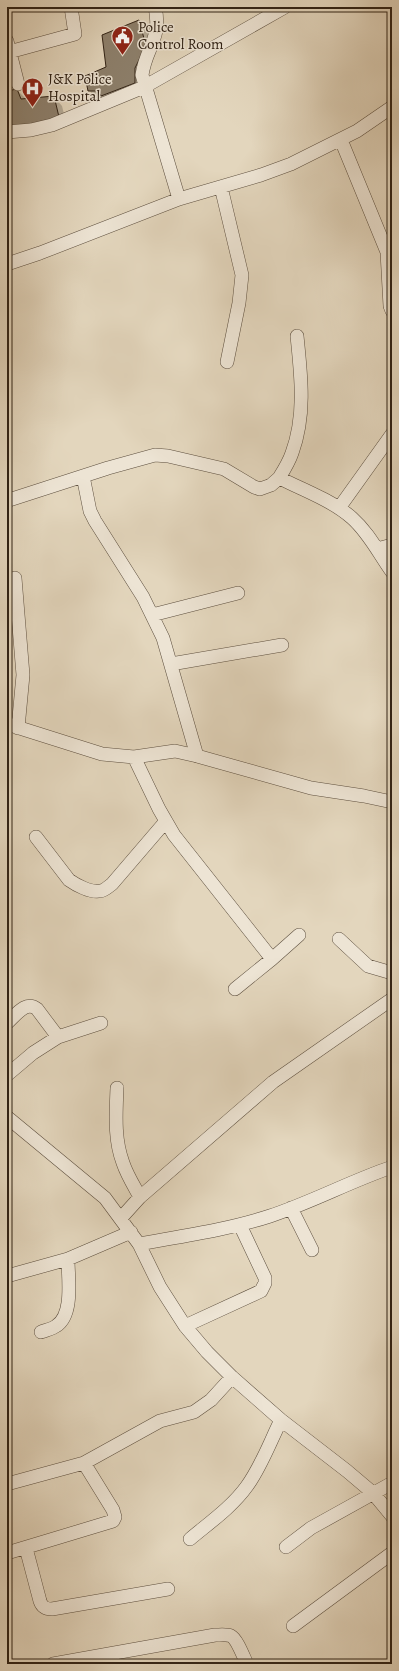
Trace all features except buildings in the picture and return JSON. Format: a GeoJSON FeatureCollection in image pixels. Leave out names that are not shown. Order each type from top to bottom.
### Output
{"type":"FeatureCollection","features":[{"type":"Feature","properties":{"kind":"street"},"geometry":{"type":"LineString","coordinates":[[18,84],[8,46],[75,34],[71,7]]}},
{"type":"Feature","properties":{"kind":"street"},"geometry":{"type":"LineString","coordinates":[[155,7],[158,19],[157,29],[143,65],[142,75],[144,87],[179,199]]}},
{"type":"Feature","properties":{"kind":"street"},"geometry":{"type":"LineString","coordinates":[[7,132],[31,130],[52,125],[144,87],[284,7]]}},
{"type":"Feature","properties":{"kind":"street"},"geometry":{"type":"LineString","coordinates":[[7,264],[40,253],[179,199],[262,175],[291,164],[357,131],[392,107]]}},
{"type":"Feature","properties":{"kind":"street"},"geometry":{"type":"LineString","coordinates":[[341,140],[387,252],[390,306],[392,311]]}},
{"type":"Feature","properties":{"kind":"street"},"geometry":{"type":"LineString","coordinates":[[221,187],[242,275],[239,303],[227,362]]}},
{"type":"Feature","properties":{"kind":"street"},"geometry":{"type":"LineString","coordinates":[[9,500],[156,455],[168,456],[224,469],[260,489],[271,485],[279,478],[292,453],[300,419],[302,385],[297,336]]}},
{"type":"Feature","properties":{"kind":"street"},"geometry":{"type":"LineString","coordinates":[[339,508],[392,434]]}},
{"type":"Feature","properties":{"kind":"street"},"geometry":{"type":"LineString","coordinates":[[84,476],[90,511],[143,597],[163,638],[197,756]]}},
{"type":"Feature","properties":{"kind":"street"},"geometry":{"type":"LineString","coordinates":[[279,478],[339,508],[361,527],[392,572]]}},
{"type":"Feature","properties":{"kind":"street"},"geometry":{"type":"LineString","coordinates":[[377,549],[392,545]]}},
{"type":"Feature","properties":{"kind":"street"},"geometry":{"type":"LineString","coordinates":[[15,578],[23,675],[12,726],[102,754],[134,757],[175,751],[311,788],[392,802]]}},
{"type":"Feature","properties":{"kind":"street"},"geometry":{"type":"LineString","coordinates":[[152,615],[238,593]]}},
{"type":"Feature","properties":{"kind":"street"},"geometry":{"type":"LineString","coordinates":[[171,664],[282,644]]}},
{"type":"Feature","properties":{"kind":"street"},"geometry":{"type":"LineString","coordinates":[[134,757],[166,821],[187,853],[272,959]]}},
{"type":"Feature","properties":{"kind":"street"},"geometry":{"type":"LineString","coordinates":[[36,838],[69,880],[88,889],[100,892],[112,884],[166,821]]}},
{"type":"Feature","properties":{"kind":"street"},"geometry":{"type":"LineString","coordinates":[[235,989],[299,935]]}},
{"type":"Feature","properties":{"kind":"street"},"geometry":{"type":"LineString","coordinates":[[339,939],[368,966],[392,973]]}},
{"type":"Feature","properties":{"kind":"street"},"geometry":{"type":"LineString","coordinates":[[121,1218],[140,1197],[273,1082],[392,999]]}},
{"type":"Feature","properties":{"kind":"street"},"geometry":{"type":"LineString","coordinates":[[7,1023],[28,1005],[33,1005],[58,1037]]}},
{"type":"Feature","properties":{"kind":"street"},"geometry":{"type":"LineString","coordinates":[[7,1075],[33,1053],[58,1037],[100,1022]]}},
{"type":"Feature","properties":{"kind":"street"},"geometry":{"type":"LineString","coordinates":[[117,1088],[116,1123],[119,1152],[123,1165],[140,1197]]}},
{"type":"Feature","properties":{"kind":"street"},"geometry":{"type":"LineString","coordinates":[[7,1118],[105,1198],[139,1244],[160,1287],[185,1326],[207,1352],[232,1377],[281,1420],[373,1493],[392,1516]]}},
{"type":"Feature","properties":{"kind":"street"},"geometry":{"type":"LineString","coordinates":[[139,1244],[240,1225],[291,1208],[391,1169]]}},
{"type":"Feature","properties":{"kind":"street"},"geometry":{"type":"LineString","coordinates":[[291,1208],[312,1250]]}},
{"type":"Feature","properties":{"kind":"street"},"geometry":{"type":"LineString","coordinates":[[185,1326],[261,1291],[264,1287],[265,1278],[240,1225]]}},
{"type":"Feature","properties":{"kind":"street"},"geometry":{"type":"LineString","coordinates":[[7,1276],[68,1259],[131,1232]]}},
{"type":"Feature","properties":{"kind":"street"},"geometry":{"type":"LineString","coordinates":[[41,1332],[56,1326],[63,1320],[66,1312],[68,1302],[68,1259]]}},
{"type":"Feature","properties":{"kind":"street"},"geometry":{"type":"LineString","coordinates":[[7,1484],[84,1463],[160,1421],[194,1412],[211,1400],[232,1377]]}},
{"type":"Feature","properties":{"kind":"street"},"geometry":{"type":"LineString","coordinates":[[190,1539],[238,1497],[247,1487],[281,1420]]}},
{"type":"Feature","properties":{"kind":"street"},"geometry":{"type":"LineString","coordinates":[[7,1553],[113,1522],[115,1517],[113,1510],[84,1463]]}},
{"type":"Feature","properties":{"kind":"street"},"geometry":{"type":"LineString","coordinates":[[286,1547],[311,1528],[392,1483]]}},
{"type":"Feature","properties":{"kind":"street"},"geometry":{"type":"LineString","coordinates":[[26,1548],[40,1601],[42,1606],[46,1609],[168,1589]]}},
{"type":"Feature","properties":{"kind":"street"},"geometry":{"type":"LineString","coordinates":[[293,1626],[392,1553]]}},
{"type":"Feature","properties":{"kind":"street"},"geometry":{"type":"LineString","coordinates":[[53,1664],[215,1635],[224,1635],[231,1636],[235,1640],[247,1664]]}},
{"type":"Feature","properties":{"kind":"place","name":"Police Control Room"},"geometry":{"type":"Point","coordinates":[123,56]}},
{"type":"Feature","properties":{"kind":"place","name":"J&K Police Hospital"},"geometry":{"type":"Point","coordinates":[32,108]}}]}
